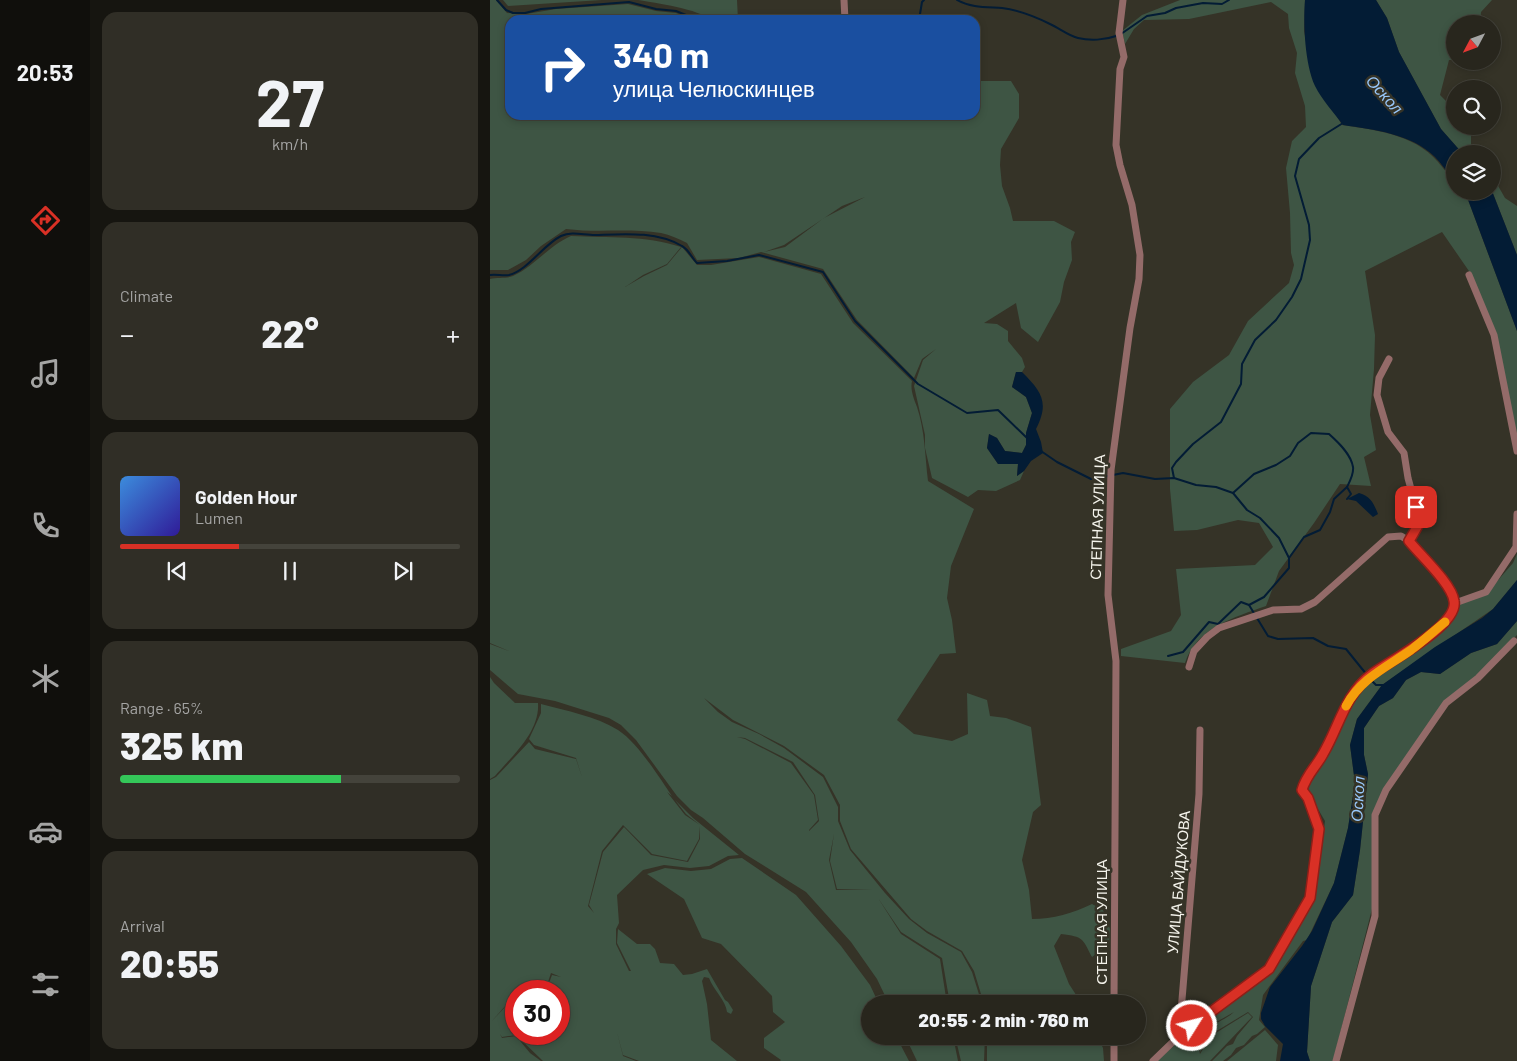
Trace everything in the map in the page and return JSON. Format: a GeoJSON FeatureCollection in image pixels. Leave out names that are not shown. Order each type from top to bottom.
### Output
{"type":"FeatureCollection","features":[{"type":"Feature","properties":{"kind":"street"},"geometry":{"type":"LineString","coordinates":[[844,0],[846,15]]}},
{"type":"Feature","properties":{"kind":"street","name":"СТЕПНАЯ УЛИЦА"},"geometry":{"type":"LineString","coordinates":[[1114,995],[1116,661],[1108,595],[1110,480],[1130,328],[1139,279],[1140,255],[1132,205],[1116,145],[1120,69],[1124,57],[1119,35],[1123,0]]}},
{"type":"Feature","properties":{"kind":"street"},"geometry":{"type":"LineString","coordinates":[[1469,276],[1494,335],[1517,451]]}},
{"type":"Feature","properties":{"kind":"street"},"geometry":{"type":"LineString","coordinates":[[1390,359],[1379,378],[1377,395],[1388,432],[1404,453],[1408,478],[1420,522],[1409,541]]}},
{"type":"Feature","properties":{"kind":"street"},"geometry":{"type":"LineString","coordinates":[[1455,602],[1486,592],[1516,547],[1517,514]]}},
{"type":"Feature","properties":{"kind":"street"},"geometry":{"type":"LineString","coordinates":[[1153,1061],[1179,1036],[1269,969],[1310,898],[1319,829],[1308,798],[1302,790],[1305,780],[1323,755],[1349,700],[1362,683],[1413,649],[1446,621],[1452,613],[1455,602],[1451,590],[1409,541],[1401,536],[1388,537],[1315,602],[1301,609],[1273,610],[1219,628],[1207,636],[1194,651],[1189,667]]}},
{"type":"Feature","properties":{"kind":"street"},"geometry":{"type":"LineString","coordinates":[[1336,1061],[1375,916],[1375,815],[1386,790],[1446,703],[1478,678],[1514,641]]}},
{"type":"Feature","properties":{"kind":"street","name":"УЛИЦА БАЙДУКОВА"},"geometry":{"type":"LineString","coordinates":[[1179,1036],[1199,794],[1200,730]]}},
{"type":"Feature","properties":{"kind":"street"},"geometry":{"type":"LineString","coordinates":[[1114,1045],[1114,1061]]}},
{"type":"Feature","properties":{"kind":"green space"},"geometry":{"type":"Polygon","coordinates":[[[490,0],[496,0],[507,13],[526,14],[556,9],[628,4],[681,15],[505,15],[505,120],[980,120],[980,81],[1011,81],[1019,94],[1019,118],[1001,149],[1000,165],[1002,186],[1013,221],[1054,221],[1075,232],[1071,242],[1072,260],[1064,282],[1060,302],[1038,342],[1021,328],[1016,303],[984,323],[997,324],[1008,331],[1008,341],[1022,358],[1025,367],[1022,372],[1016,372],[1012,387],[1026,397],[1032,413],[1026,433],[1026,445],[1022,453],[1005,451],[997,438],[989,434],[987,448],[998,464],[1018,464],[1017,476],[1024,471],[1020,480],[996,491],[978,490],[968,497],[932,478],[925,448],[925,435],[914,386],[923,360],[936,349],[922,359],[914,378],[857,320],[823,269],[761,252],[739,258],[697,260],[687,243],[661,233],[566,229],[541,246],[526,260],[508,270],[490,270],[490,0]],[[865,197],[842,206],[825,218],[865,197]],[[823,219],[784,245],[764,252],[785,247],[823,219]]]}},
{"type":"Feature","properties":{"kind":"green space"},"geometry":{"type":"Polygon","coordinates":[[[503,0],[602,0],[508,6],[503,0]]]}},
{"type":"Feature","properties":{"kind":"green space"},"geometry":{"type":"Polygon","coordinates":[[[638,0],[737,0],[738,15],[702,15],[638,0]]]}},
{"type":"Feature","properties":{"kind":"green space"},"geometry":{"type":"Polygon","coordinates":[[[1180,0],[1305,0],[1304,31],[1312,74],[1342,125],[1398,136],[1411,141],[1423,148],[1446,172],[1446,200],[1468,200],[1517,331],[1517,439],[1496,334],[1471,274],[1442,232],[1365,271],[1375,335],[1370,415],[1376,450],[1364,457],[1371,486],[1340,484],[1279,571],[1266,606],[1230,620],[1207,632],[1190,651],[1185,663],[1121,656],[1121,649],[1171,631],[1181,615],[1176,569],[1255,565],[1273,547],[1259,523],[1238,520],[1197,530],[1174,531],[1170,489],[1170,409],[1193,382],[1229,355],[1248,321],[1289,283],[1294,265],[1291,253],[1286,168],[1292,141],[1306,127],[1305,106],[1295,73],[1297,53],[1289,28],[1288,14],[1271,2],[1189,19],[1144,20],[1134,29],[1125,44],[1122,31],[1142,15],[1180,0]]]}},
{"type":"Feature","properties":{"kind":"green space"},"geometry":{"type":"Polygon","coordinates":[[[1376,0],[1492,0],[1481,12],[1481,15],[1446,15],[1446,70],[1440,95],[1446,101],[1446,135],[1441,129],[1399,52],[1387,18],[1376,0]]]}},
{"type":"Feature","properties":{"kind":"green space"},"geometry":{"type":"Polygon","coordinates":[[[1446,135],[1471,135],[1471,145],[1455,145],[1446,135]]]}},
{"type":"Feature","properties":{"kind":"green space"},"geometry":{"type":"Polygon","coordinates":[[[1501,191],[1505,198],[1517,206],[1517,255],[1496,200],[1501,200],[1501,191]]]}},
{"type":"Feature","properties":{"kind":"green space"},"geometry":{"type":"Polygon","coordinates":[[[571,236],[654,240],[681,247],[667,264],[643,275],[625,287],[667,265],[682,247],[697,265],[711,265],[759,257],[821,274],[853,323],[912,381],[912,391],[920,416],[923,434],[928,481],[974,509],[951,566],[947,598],[956,653],[940,654],[897,720],[914,734],[952,741],[968,734],[967,693],[987,700],[990,716],[1006,718],[1031,727],[1041,805],[1033,812],[1022,860],[1029,890],[1032,919],[1063,915],[1092,904],[1103,910],[1110,929],[1109,944],[1092,957],[1084,942],[1074,936],[1061,934],[1054,946],[1069,984],[1076,995],[981,995],[974,971],[962,951],[927,931],[911,919],[851,849],[840,821],[840,805],[824,775],[784,746],[733,720],[704,698],[718,712],[732,722],[784,748],[823,777],[838,807],[838,821],[850,850],[909,919],[927,933],[961,952],[972,972],[979,995],[948,995],[942,958],[901,932],[878,898],[901,934],[940,959],[946,995],[885,995],[877,979],[851,942],[806,892],[745,854],[691,810],[677,796],[636,740],[621,725],[609,718],[555,701],[518,694],[490,670],[490,644],[511,652],[490,643],[490,279],[510,277],[521,272],[555,245],[571,236]],[[737,737],[745,739],[791,763],[814,795],[818,820],[809,831],[819,821],[815,795],[793,762],[745,738],[737,737]],[[834,834],[829,860],[836,890],[872,889],[837,889],[830,861],[834,834]]]}},
{"type":"Feature","properties":{"kind":"green space"},"geometry":{"type":"Polygon","coordinates":[[[1517,554],[1517,580],[1493,609],[1382,685],[1357,719],[1350,745],[1355,783],[1348,828],[1334,883],[1307,940],[1303,941],[1263,995],[1259,1020],[1265,1027],[1252,1036],[1244,1045],[1236,1048],[1223,1061],[1212,1061],[1227,1046],[1233,1044],[1237,1036],[1253,1017],[1248,1012],[1210,1035],[1200,1052],[1202,1036],[1206,1031],[1234,1012],[1204,1029],[1198,1045],[1200,1054],[1211,1036],[1248,1013],[1252,1017],[1210,1061],[1157,1061],[1185,1036],[1269,973],[1275,966],[1314,893],[1325,821],[1308,792],[1307,781],[1326,756],[1352,701],[1365,683],[1417,650],[1456,616],[1458,603],[1486,594],[1513,563],[1517,554]]]}},
{"type":"Feature","properties":{"kind":"green space"},"geometry":{"type":"Polygon","coordinates":[[[1517,621],[1517,635],[1478,675],[1443,703],[1384,788],[1373,815],[1373,905],[1333,1061],[1310,1061],[1307,1052],[1311,986],[1332,922],[1353,895],[1368,774],[1364,755],[1364,728],[1379,706],[1393,698],[1406,680],[1421,672],[1440,674],[1471,653],[1497,644],[1517,621]]]}},
{"type":"Feature","properties":{"kind":"green space"},"geometry":{"type":"Polygon","coordinates":[[[490,677],[515,703],[538,703],[535,724],[530,734],[517,752],[490,779],[490,677]]]}},
{"type":"Feature","properties":{"kind":"green space"},"geometry":{"type":"Polygon","coordinates":[[[541,704],[591,717],[609,725],[633,743],[685,815],[700,825],[686,814],[675,800],[693,818],[739,855],[728,856],[709,866],[690,868],[664,865],[643,870],[617,895],[619,923],[616,929],[616,944],[629,971],[631,971],[617,943],[618,929],[637,944],[650,944],[655,949],[660,963],[674,964],[683,975],[707,969],[733,1010],[731,1014],[727,1012],[709,978],[704,977],[702,981],[711,1040],[737,1061],[639,1061],[623,1055],[617,1032],[623,1056],[636,1061],[543,1061],[526,1045],[570,1045],[570,980],[550,980],[552,975],[561,977],[551,973],[549,980],[505,980],[505,1006],[491,1022],[505,1007],[505,1037],[502,1037],[500,1034],[502,1038],[505,1038],[505,1045],[523,1045],[541,1061],[490,1061],[490,780],[496,777],[529,742],[535,749],[576,759],[582,777],[576,758],[534,745],[529,739],[541,713],[541,704]],[[623,825],[602,851],[588,906],[594,913],[589,905],[603,852],[624,827],[651,855],[688,862],[700,839],[700,826],[699,839],[687,861],[652,854],[623,825]]]}},
{"type":"Feature","properties":{"kind":"green space"},"geometry":{"type":"Polygon","coordinates":[[[742,858],[796,895],[841,946],[870,985],[875,995],[861,995],[861,1045],[901,1045],[909,1061],[780,1061],[764,1048],[764,1038],[785,1022],[773,1012],[772,996],[721,944],[702,938],[684,899],[647,874],[665,868],[691,871],[711,869],[730,859],[742,858]]]}},
{"type":"Feature","properties":{"kind":"green space"},"geometry":{"type":"Polygon","coordinates":[[[1265,1030],[1278,1045],[1276,1061],[1227,1061],[1265,1030]]]}},
{"type":"Feature","properties":{"kind":"green space"},"geometry":{"type":"Polygon","coordinates":[[[909,1045],[955,1045],[958,1061],[917,1061],[909,1045]]]}},
{"type":"Feature","properties":{"kind":"green space"},"geometry":{"type":"Polygon","coordinates":[[[957,1045],[985,1045],[984,1061],[961,1061],[957,1045]]]}},
{"type":"Feature","properties":{"kind":"green space"},"geometry":{"type":"Polygon","coordinates":[[[987,1045],[1102,1045],[1104,1061],[987,1061],[987,1045]]]}},
{"type":"Feature","properties":{"kind":"water","name":"Оскол"},"geometry":{"type":"Polygon","coordinates":[[[1305,0],[1376,0],[1387,18],[1399,52],[1441,129],[1455,145],[1446,145],[1446,170],[1425,149],[1403,138],[1343,125],[1315,86],[1309,67],[1304,20],[1305,0]]]}},
{"type":"Feature","properties":{"kind":"water"},"geometry":{"type":"Polygon","coordinates":[[[1468,200],[1496,200],[1517,255],[1517,331],[1468,200]]]}},
{"type":"Feature","properties":{"kind":"water"},"geometry":{"type":"Polygon","coordinates":[[[1016,372],[1022,372],[1034,385],[1043,404],[1036,429],[1043,453],[1031,461],[1024,471],[1017,476],[1018,464],[998,464],[987,448],[989,434],[997,438],[1005,451],[1022,453],[1026,445],[1026,433],[1032,413],[1026,397],[1012,387],[1016,372]]]}},
{"type":"Feature","properties":{"kind":"water"},"geometry":{"type":"Polygon","coordinates":[[[1359,493],[1371,501],[1378,514],[1373,517],[1356,501],[1347,499],[1359,493]]]}},
{"type":"Feature","properties":{"kind":"water","name":"Оскол"},"geometry":{"type":"Polygon","coordinates":[[[1517,580],[1517,621],[1497,644],[1471,653],[1440,674],[1421,672],[1406,680],[1393,698],[1379,706],[1364,728],[1364,755],[1368,774],[1353,895],[1332,922],[1311,986],[1307,1052],[1310,1061],[1280,1061],[1283,1044],[1265,1026],[1261,1019],[1261,1013],[1270,987],[1312,931],[1334,883],[1348,828],[1355,783],[1350,745],[1357,719],[1382,685],[1435,647],[1482,618],[1493,609],[1517,580]]]}},
{"type":"Feature","properties":{"kind":"waterway"},"geometry":{"type":"LineString","coordinates":[[497,0],[506,10],[513,13],[629,2],[656,9],[676,11],[686,15]]}},
{"type":"Feature","properties":{"kind":"waterway"},"geometry":{"type":"LineString","coordinates":[[920,15],[924,0]]}},
{"type":"Feature","properties":{"kind":"waterway"},"geometry":{"type":"LineString","coordinates":[[957,0],[973,6],[1002,8],[1021,12],[1045,21],[1078,38],[1097,40],[1116,36]]}},
{"type":"Feature","properties":{"kind":"waterway"},"geometry":{"type":"LineString","coordinates":[[1121,34],[1147,16],[1203,3],[1222,4],[1229,0]]}},
{"type":"Feature","properties":{"kind":"waterway"},"geometry":{"type":"LineString","coordinates":[[1174,478],[1172,468],[1176,462],[1193,444],[1221,422],[1241,384],[1242,364],[1255,340],[1276,320],[1292,297],[1301,279],[1310,240],[1309,225],[1295,176],[1299,159],[1319,138],[1343,123]]}},
{"type":"Feature","properties":{"kind":"waterway"},"geometry":{"type":"LineString","coordinates":[[490,275],[509,275],[516,272],[554,240],[573,233],[595,235],[640,234],[662,238],[684,247],[697,263],[727,261],[759,255],[823,272],[855,321],[918,384],[967,413],[998,410],[1027,438]]}},
{"type":"Feature","properties":{"kind":"waterway"},"geometry":{"type":"LineString","coordinates":[[1233,493],[1254,474],[1276,465],[1290,456],[1298,443],[1311,433],[1329,434],[1347,453],[1352,462],[1353,470],[1347,487]]}},
{"type":"Feature","properties":{"kind":"waterway"},"geometry":{"type":"LineString","coordinates":[[1041,451],[1057,462],[1091,479],[1108,476]]}},
{"type":"Feature","properties":{"kind":"waterway"},"geometry":{"type":"LineString","coordinates":[[1113,475],[1123,473],[1155,479],[1174,478],[1196,485],[1216,487],[1233,493],[1247,510],[1260,518],[1279,538],[1289,558],[1289,568],[1264,597],[1249,605]]}},
{"type":"Feature","properties":{"kind":"waterway"},"geometry":{"type":"LineString","coordinates":[[1289,558],[1304,537],[1320,530],[1330,512],[1334,499],[1347,487],[1351,494],[1347,499]]}},
{"type":"Feature","properties":{"kind":"waterway"},"geometry":{"type":"LineString","coordinates":[[1168,656],[1183,652],[1209,622],[1218,624],[1241,602],[1249,605],[1268,636],[1278,639],[1313,638],[1328,646],[1346,649],[1367,675]]}},
{"type":"Feature","properties":{"kind":"waterway"},"geometry":{"type":"LineString","coordinates":[[1370,679],[1376,685],[1383,685]]}},
{"type":"Feature","properties":{"kind":"slow traffic"},"geometry":{"type":"LineString","coordinates":[[1346,706],[1362,683],[1413,649],[1445,622]]}},
{"type":"Feature","properties":{"kind":"route"},"geometry":{"type":"LineString","coordinates":[[1192,1026],[1269,969],[1310,898],[1319,829],[1308,798],[1302,790],[1305,780],[1323,755],[1349,700],[1362,683],[1413,649],[1446,621],[1452,613],[1455,602],[1451,590],[1409,541],[1420,522],[1416,507]]}}]}
